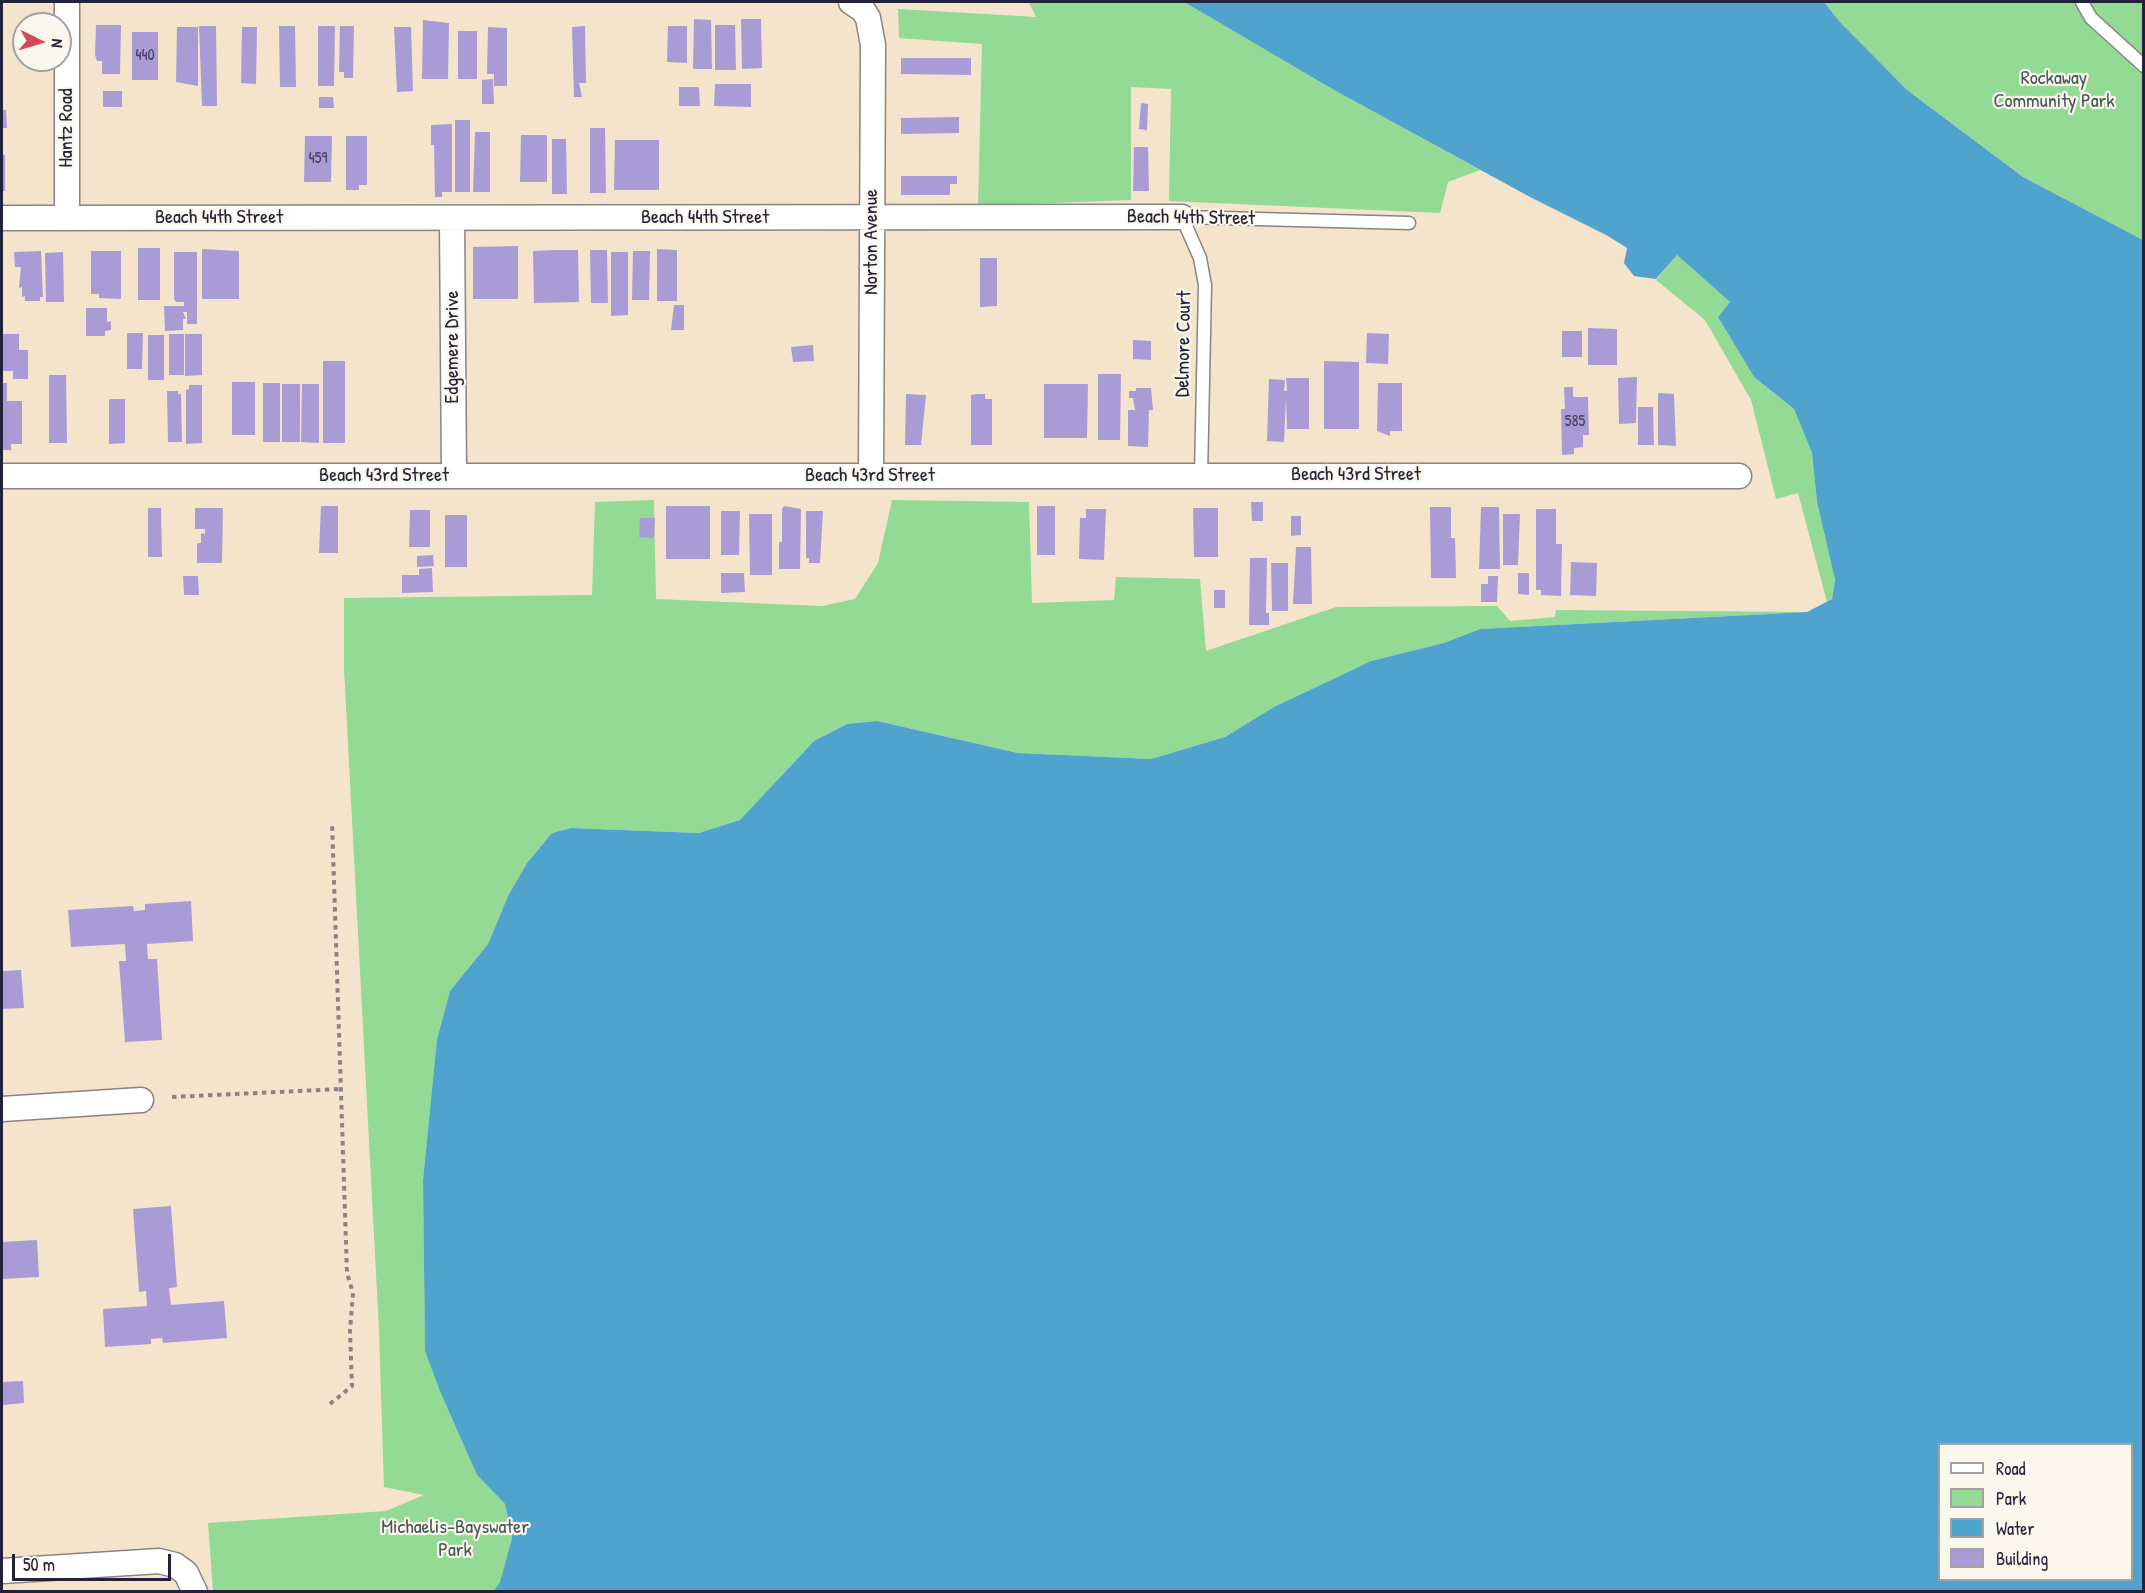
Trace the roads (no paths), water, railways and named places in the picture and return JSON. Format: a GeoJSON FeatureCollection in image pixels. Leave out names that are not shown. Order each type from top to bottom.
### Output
{"type":"FeatureCollection","features":[{"type":"Feature","properties":{"kind":"street","name":"Hantz Road"},"geometry":{"type":"LineString","coordinates":[[67,2],[67,218]]}},
{"type":"Feature","properties":{"kind":"street","name":"Norton Avenue"},"geometry":{"type":"LineString","coordinates":[[857,6],[870,26],[873,45],[871,476]]}},
{"type":"Feature","properties":{"kind":"street","name":"Beach 44th Street"},"geometry":{"type":"LineString","coordinates":[[2,219],[1182,217]]}},
{"type":"Feature","properties":{"kind":"street","name":"Edgemere Drive"},"geometry":{"type":"LineString","coordinates":[[452,218],[454,476]]}},
{"type":"Feature","properties":{"kind":"street","name":"Beach 43rd Street"},"geometry":{"type":"LineString","coordinates":[[2,476],[1739,476]]}},
{"type":"Feature","properties":{"kind":"street"},"geometry":{"type":"LineString","coordinates":[[2,1109],[141,1100]]}},
{"type":"Feature","properties":{"kind":"street"},"geometry":{"type":"LineString","coordinates":[[2,1571],[149,1561],[174,1565],[191,1579],[195,1592]]}},
{"type":"Feature","properties":{"kind":"lane"},"geometry":{"type":"LineString","coordinates":[[2082,2],[2091,18],[2144,66]]}},
{"type":"Feature","properties":{"kind":"lane","name":"Beach 44th Street"},"geometry":{"type":"LineString","coordinates":[[1182,217],[1409,223]]}},
{"type":"Feature","properties":{"kind":"lane","name":"Delmore Court"},"geometry":{"type":"LineString","coordinates":[[1182,217],[1200,258],[1205,285],[1201,475]]}},
{"type":"Feature","properties":{"kind":"water"},"geometry":{"type":"Polygon","coordinates":[[[1184,2],[1824,2],[1839,21],[1907,90],[2023,177],[2143,240],[2143,1591],[494,1591],[500,1582],[512,1538],[505,1504],[477,1475],[425,1351],[423,1180],[437,1039],[450,991],[488,944],[508,896],[527,863],[552,833],[571,828],[699,833],[740,820],[814,741],[847,724],[877,721],[1018,753],[1151,759],[1225,737],[1274,707],[1371,661],[1444,643],[1480,629],[1807,612],[1832,599],[1835,580],[1817,502],[1812,453],[1794,409],[1754,377],[1718,317],[1730,302],[1677,255],[1656,279],[1634,276],[1624,263],[1627,248],[1334,90],[1184,2]]]}},
{"type":"Feature","properties":{"kind":"park label","name":"Rockaway Community Park"},"geometry":{"type":"Point","coordinates":[2054,90]}},
{"type":"Feature","properties":{"kind":"park label","name":"Michaelis-Bayswater Park"},"geometry":{"type":"Point","coordinates":[455,1540]}}]}
